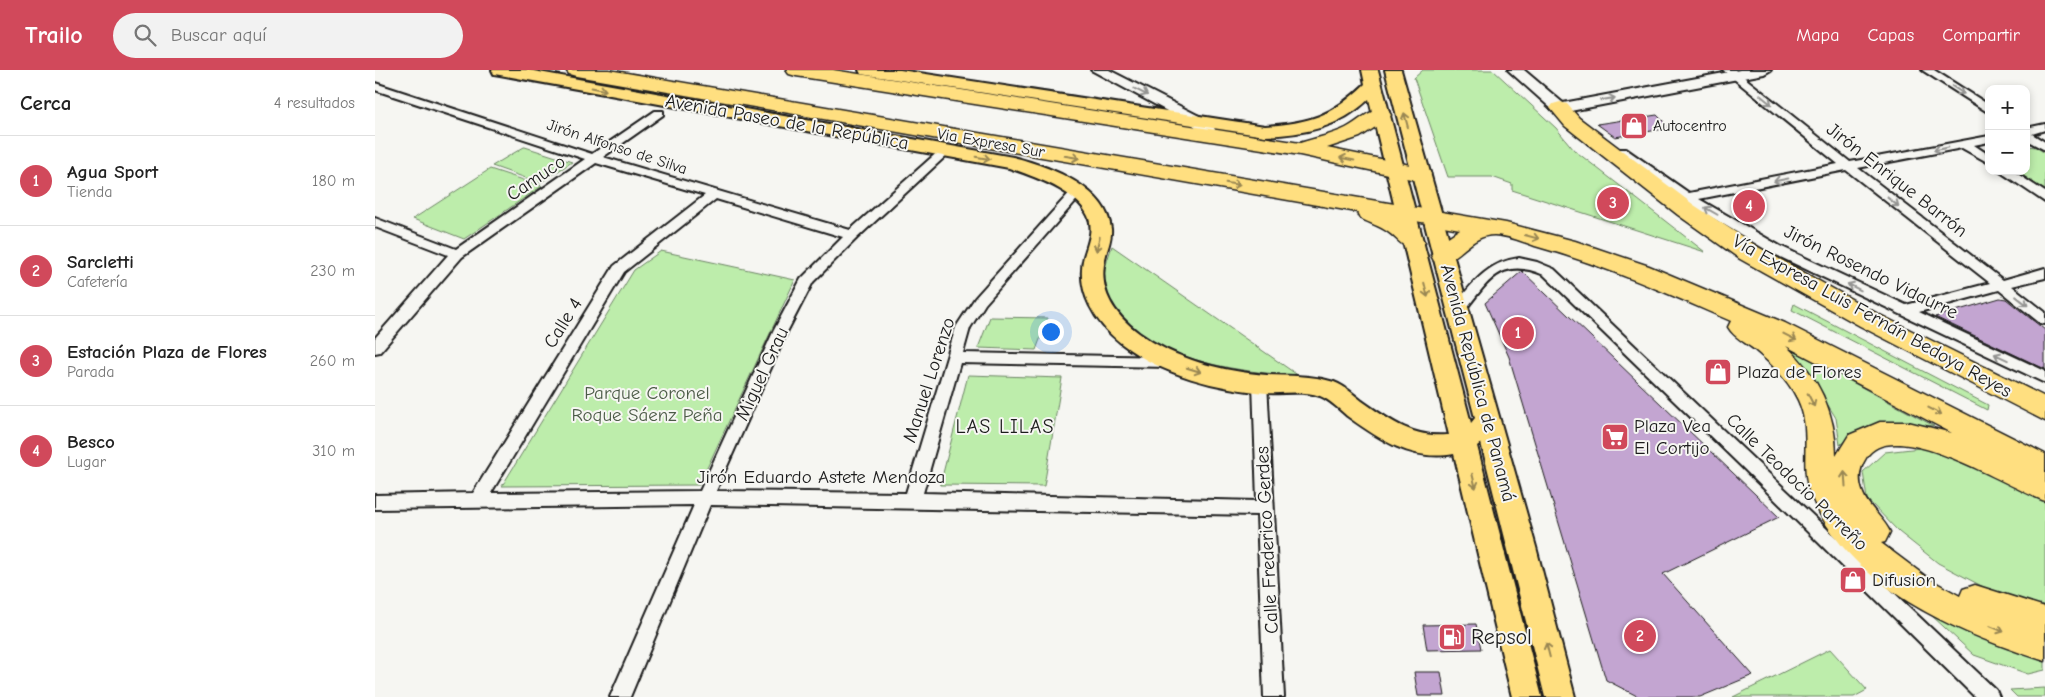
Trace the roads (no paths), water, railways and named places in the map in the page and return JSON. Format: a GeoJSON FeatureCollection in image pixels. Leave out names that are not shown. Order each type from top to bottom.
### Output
{"type":"FeatureCollection","features":[{"type":"Feature","properties":{"kind":"highway","name":"Via Expresa Sur"},"geometry":{"type":"LineString","coordinates":[[576,70],[699,90],[1055,154],[1498,228]]}},
{"type":"Feature","properties":{"kind":"highway"},"geometry":{"type":"LineString","coordinates":[[796,70],[1204,128],[1420,174]]}},
{"type":"Feature","properties":{"kind":"highway"},"geometry":{"type":"LineString","coordinates":[[699,90],[735,113]]}},
{"type":"Feature","properties":{"kind":"highway","name":"Vía Expresa Luis Fernán Bedoya Reyes"},"geometry":{"type":"LineString","coordinates":[[1560,108],[1572,122],[1664,193],[1749,253],[1869,320],[2045,410]]}},
{"type":"Feature","properties":{"kind":"highway"},"geometry":{"type":"LineString","coordinates":[[1300,149],[1353,133],[1381,115]]}},
{"type":"Feature","properties":{"kind":"highway"},"geometry":{"type":"LineString","coordinates":[[1342,202],[1397,227],[1413,242]]}},
{"type":"Feature","properties":{"kind":"highway"},"geometry":{"type":"LineString","coordinates":[[1443,255],[1456,241],[1465,236],[1487,228],[1498,228],[1567,247],[1641,272],[1776,330],[2045,468]]}},
{"type":"Feature","properties":{"kind":"highway"},"geometry":{"type":"LineString","coordinates":[[1567,247],[1628,277],[1731,321],[1767,345],[1794,373],[1814,406],[1821,432],[1821,469],[1825,491],[1835,512],[1853,535],[1899,576],[1937,601],[1975,620],[2045,645]]}},
{"type":"Feature","properties":{"kind":"highway"},"geometry":{"type":"LineString","coordinates":[[1749,253],[2045,396]]}},
{"type":"Feature","properties":{"kind":"highway"},"geometry":{"type":"LineString","coordinates":[[2045,488],[1969,451],[1939,440],[1906,434],[1881,435],[1862,442],[1850,454],[1845,471],[1846,490],[1854,508],[1879,537],[1912,564],[1935,580],[1977,601],[2045,623]]}},
{"type":"Feature","properties":{"kind":"main road","name":"Avenida Paseo de la República"},"geometry":{"type":"LineString","coordinates":[[499,70],[1013,163],[1039,171],[1077,192],[1099,218],[1101,230],[1092,281],[1099,305],[1114,324],[1138,344],[1169,362],[1213,376],[1260,384],[1328,389],[1392,435],[1408,442],[1434,446],[1465,442]]}},
{"type":"Feature","properties":{"kind":"main road"},"geometry":{"type":"LineString","coordinates":[[867,70],[1204,128],[1265,131],[1315,127],[1333,120],[1349,110],[1372,77]]}},
{"type":"Feature","properties":{"kind":"main road","name":"Avenida República de Panamá"},"geometry":{"type":"LineString","coordinates":[[1393,70],[1560,697]]}},
{"type":"Feature","properties":{"kind":"main road","name":"Avenida República de Panamá"},"geometry":{"type":"LineString","coordinates":[[1372,77],[1465,442],[1527,697]]}},
{"type":"Feature","properties":{"kind":"main road"},"geometry":{"type":"LineString","coordinates":[[1465,442],[1487,421]]}},
{"type":"Feature","properties":{"kind":"street"},"geometry":{"type":"LineString","coordinates":[[1098,70],[1204,128]]}},
{"type":"Feature","properties":{"kind":"street","name":"Jirón Rosendo Vidaurre"},"geometry":{"type":"LineString","coordinates":[[1515,70],[1560,108],[1687,197],[1775,249],[2045,377]]}},
{"type":"Feature","properties":{"kind":"street"},"geometry":{"type":"LineString","coordinates":[[1560,108],[1732,73],[1764,70]]}},
{"type":"Feature","properties":{"kind":"street"},"geometry":{"type":"LineString","coordinates":[[1927,70],[1985,107]]}},
{"type":"Feature","properties":{"kind":"street","name":"Jirón Enrique Barrón"},"geometry":{"type":"LineString","coordinates":[[1732,73],[1849,167],[2045,319]]}},
{"type":"Feature","properties":{"kind":"street","name":"Jirón Alfonso de Silva"},"geometry":{"type":"LineString","coordinates":[[375,86],[596,159],[852,235]]}},
{"type":"Feature","properties":{"kind":"street","name":"Camuco"},"geometry":{"type":"LineString","coordinates":[[375,348],[457,254],[659,114]]}},
{"type":"Feature","properties":{"kind":"street"},"geometry":{"type":"LineString","coordinates":[[2030,132],[2045,127]]}},
{"type":"Feature","properties":{"kind":"street"},"geometry":{"type":"LineString","coordinates":[[2030,136],[2045,147]]}},
{"type":"Feature","properties":{"kind":"street"},"geometry":{"type":"LineString","coordinates":[[1687,197],[1985,140]]}},
{"type":"Feature","properties":{"kind":"street"},"geometry":{"type":"LineString","coordinates":[[1964,144],[1985,157]]}},
{"type":"Feature","properties":{"kind":"street","name":"Miguel Grau"},"geometry":{"type":"LineString","coordinates":[[620,697],[705,498],[781,330],[807,279],[852,235],[945,151]]}},
{"type":"Feature","properties":{"kind":"street"},"geometry":{"type":"LineString","coordinates":[[2011,175],[2045,198]]}},
{"type":"Feature","properties":{"kind":"street","name":"Manuel Lorenzo"},"geometry":{"type":"LineString","coordinates":[[913,498],[963,328],[980,301],[1077,192]]}},
{"type":"Feature","properties":{"kind":"street","name":"Calle 4"},"geometry":{"type":"LineString","coordinates":[[478,499],[619,269],[713,195]]}},
{"type":"Feature","properties":{"kind":"street"},"geometry":{"type":"LineString","coordinates":[[375,222],[457,254]]}},
{"type":"Feature","properties":{"kind":"street","name":"Calle Teodocio Parreño"},"geometry":{"type":"LineString","coordinates":[[1458,310],[1484,280],[1504,264],[1520,261],[1535,264],[1549,272],[1745,459],[1989,697]]}},
{"type":"Feature","properties":{"kind":"street"},"geometry":{"type":"LineString","coordinates":[[1903,311],[2045,273]]}},
{"type":"Feature","properties":{"kind":"street"},"geometry":{"type":"LineString","coordinates":[[954,358],[1169,362]]}},
{"type":"Feature","properties":{"kind":"street","name":"Calle Frederico Gerdes"},"geometry":{"type":"LineString","coordinates":[[1260,384],[1275,697]]}},
{"type":"Feature","properties":{"kind":"street","name":"Jirón Eduardo Astete Mendoza"},"geometry":{"type":"LineString","coordinates":[[375,502],[478,499],[913,498],[1266,508]]}},
{"type":"Feature","properties":{"kind":"place","name":"Autocentro"},"geometry":{"type":"Point","coordinates":[1634,126]}},
{"type":"Feature","properties":{"kind":"place","name":"Estación Plaza de Flores"},"geometry":{"type":"Point","coordinates":[1613,203]}},
{"type":"Feature","properties":{"kind":"place","name":"Besco"},"geometry":{"type":"Point","coordinates":[1749,206]}},
{"type":"Feature","properties":{"kind":"place","name":"Agua Sport"},"geometry":{"type":"Point","coordinates":[1518,333]}},
{"type":"Feature","properties":{"kind":"place","name":"Plaza de Flores"},"geometry":{"type":"Point","coordinates":[1718,372]}},
{"type":"Feature","properties":{"kind":"place","name":"Plaza Vea El Cortijo"},"geometry":{"type":"Point","coordinates":[1615,437]}},
{"type":"Feature","properties":{"kind":"place","name":"Difusion"},"geometry":{"type":"Point","coordinates":[1853,580]}},
{"type":"Feature","properties":{"kind":"place","name":"Sarcletti"},"geometry":{"type":"Point","coordinates":[1640,636]}},
{"type":"Feature","properties":{"kind":"place","name":"Repsol"},"geometry":{"type":"Point","coordinates":[1452,637]}},
{"type":"Feature","properties":{"kind":"district","name":"LAS LILAS"},"geometry":{"type":"Point","coordinates":[1005,426]}},
{"type":"Feature","properties":{"kind":"park label","name":"Parque Coronel Roque Sáenz Peña"},"geometry":{"type":"Point","coordinates":[647,404]}}]}
